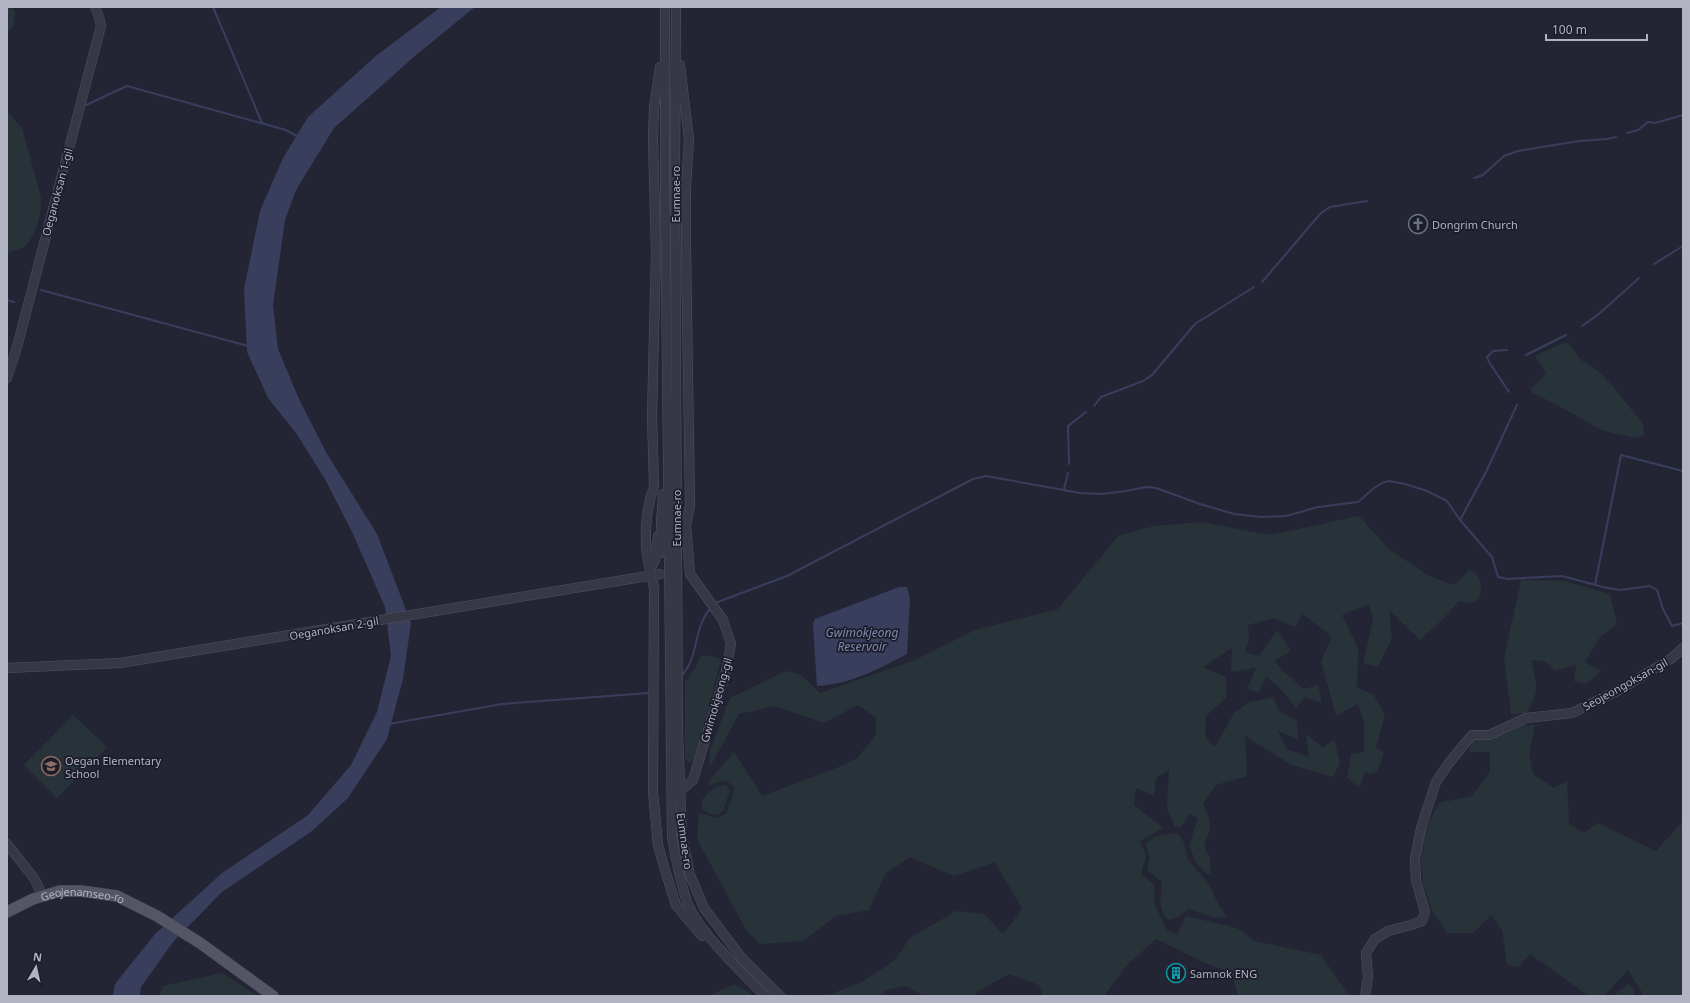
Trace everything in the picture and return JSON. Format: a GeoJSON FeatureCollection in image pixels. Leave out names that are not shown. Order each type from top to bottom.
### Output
{"type":"FeatureCollection","features":[{"type":"Feature","properties":{"kind":"main road","name":"Geojenamseo-ro"},"geometry":{"type":"LineString","coordinates":[[7,912],[60,890],[81,891],[117,896],[157,916],[200,944],[273,996]]}},
{"type":"Feature","properties":{"kind":"street","name":"Oeganoksan 1-gil"},"geometry":{"type":"LineString","coordinates":[[7,378],[17,347],[101,26],[95,7]]}},
{"type":"Feature","properties":{"kind":"street","name":"Eumnae-ro"},"geometry":{"type":"LineString","coordinates":[[665,7],[668,482],[658,574],[675,787],[682,836],[690,875],[704,908],[741,956],[780,996]]}},
{"type":"Feature","properties":{"kind":"street","name":"Eumnae-ro"},"geometry":{"type":"LineString","coordinates":[[677,7],[676,441],[678,725],[672,837],[688,903],[712,941],[765,996]]}},
{"type":"Feature","properties":{"kind":"street","name":"Gwimokjeong-gil"},"geometry":{"type":"LineString","coordinates":[[675,787],[689,785],[693,780],[729,658],[731,644],[722,620],[686,574],[686,525],[690,506],[686,247],[686,180],[689,139],[680,68],[679,18],[677,7]]}},
{"type":"Feature","properties":{"kind":"street"},"geometry":{"type":"LineString","coordinates":[[658,574],[648,554],[647,526],[650,496],[654,486],[652,416],[656,270],[653,138],[654,108],[660,63],[660,32],[665,23]]}},
{"type":"Feature","properties":{"kind":"street"},"geometry":{"type":"LineString","coordinates":[[658,574],[655,560],[661,523],[663,492],[668,482]]}},
{"type":"Feature","properties":{"kind":"street"},"geometry":{"type":"LineString","coordinates":[[661,523],[663,555],[654,589],[653,792],[658,845],[676,905],[709,945],[742,972]]}},
{"type":"Feature","properties":{"kind":"street","name":"Oeganoksan 2-gil"},"geometry":{"type":"LineString","coordinates":[[7,668],[120,663],[658,574]]}},
{"type":"Feature","properties":{"kind":"street","name":"Seojeongoksan-gil"},"geometry":{"type":"LineString","coordinates":[[1366,996],[1368,977],[1366,953],[1375,939],[1388,931],[1422,921],[1425,912],[1416,880],[1415,859],[1421,828],[1436,782],[1449,763],[1472,735],[1489,735],[1526,718],[1572,713],[1621,689],[1672,658],[1683,648]]}},
{"type":"Feature","properties":{"kind":"street"},"geometry":{"type":"LineString","coordinates":[[7,844],[34,878],[43,896]]}},
{"type":"Feature","properties":{"kind":"shaded area"},"geometry":{"type":"Polygon","coordinates":[[[7,7],[13,9],[15,12],[13,26],[7,33],[7,7]]]}},
{"type":"Feature","properties":{"kind":"shaded area"},"geometry":{"type":"Polygon","coordinates":[[[7,111],[22,128],[41,197],[41,203],[40,215],[31,239],[27,244],[18,250],[7,253],[7,111]]]}},
{"type":"Feature","properties":{"kind":"shaded area"},"geometry":{"type":"Polygon","coordinates":[[[1563,343],[1568,343],[1581,360],[1598,371],[1609,382],[1643,424],[1644,435],[1635,438],[1601,430],[1533,393],[1531,389],[1546,373],[1535,356],[1563,343]]]}},
{"type":"Feature","properties":{"kind":"shaded area"},"geometry":{"type":"Polygon","coordinates":[[[1359,516],[1389,549],[1429,576],[1454,585],[1470,570],[1477,576],[1481,586],[1479,599],[1471,603],[1459,601],[1442,620],[1420,640],[1389,610],[1392,638],[1378,667],[1363,663],[1373,619],[1369,604],[1342,615],[1358,648],[1357,688],[1373,694],[1385,715],[1376,747],[1384,753],[1377,772],[1370,774],[1365,772],[1360,788],[1347,778],[1351,754],[1364,752],[1364,723],[1358,704],[1336,716],[1321,661],[1332,637],[1303,614],[1295,627],[1274,618],[1248,625],[1249,640],[1245,652],[1259,656],[1277,630],[1291,651],[1274,661],[1285,673],[1304,689],[1318,685],[1322,703],[1305,697],[1296,708],[1278,686],[1266,677],[1259,692],[1247,689],[1256,668],[1231,672],[1232,648],[1203,667],[1226,677],[1227,697],[1206,716],[1205,737],[1215,747],[1234,713],[1249,702],[1273,697],[1279,711],[1297,721],[1298,739],[1278,731],[1286,749],[1309,757],[1306,734],[1323,748],[1334,739],[1340,763],[1333,777],[1292,765],[1245,736],[1247,776],[1216,785],[1203,803],[1210,824],[1209,833],[1204,845],[1210,859],[1211,873],[1207,874],[1196,863],[1189,845],[1198,818],[1190,814],[1180,828],[1174,826],[1167,807],[1169,770],[1156,778],[1154,796],[1136,788],[1134,805],[1163,828],[1140,841],[1146,856],[1141,874],[1155,886],[1154,903],[1167,930],[1177,935],[1186,916],[1237,928],[1255,941],[1321,955],[1349,996],[1238,996],[1231,972],[1207,964],[1156,939],[1125,967],[1104,996],[1043,996],[1039,985],[1009,974],[978,992],[974,996],[924,996],[906,986],[886,990],[882,996],[826,996],[862,982],[895,960],[910,938],[956,911],[984,914],[1003,934],[1022,909],[995,862],[954,876],[910,857],[885,874],[869,910],[836,916],[803,941],[760,944],[746,930],[697,839],[699,813],[718,818],[726,814],[735,788],[726,780],[709,785],[709,781],[734,752],[762,796],[844,765],[857,758],[876,735],[876,718],[858,705],[824,723],[774,706],[739,714],[709,769],[710,750],[730,698],[786,671],[800,674],[820,693],[915,660],[975,630],[1058,609],[1118,536],[1154,526],[1201,522],[1270,535],[1359,516]]]}},
{"type":"Feature","properties":{"kind":"shaded area"},"geometry":{"type":"Polygon","coordinates":[[[1521,580],[1564,581],[1610,594],[1617,624],[1600,637],[1585,662],[1601,671],[1586,684],[1574,681],[1576,665],[1555,671],[1545,661],[1531,660],[1536,681],[1534,699],[1526,713],[1511,714],[1504,658],[1521,580]]]}},
{"type":"Feature","properties":{"kind":"shaded area"},"geometry":{"type":"Polygon","coordinates":[[[701,655],[716,657],[721,660],[695,758],[689,763],[685,757],[685,682],[696,667],[701,655]]]}},
{"type":"Feature","properties":{"kind":"shaded area"},"geometry":{"type":"Polygon","coordinates":[[[73,715],[107,747],[57,798],[24,765],[73,715]]]}},
{"type":"Feature","properties":{"kind":"shaded area"},"geometry":{"type":"Polygon","coordinates":[[[1522,725],[1535,725],[1529,755],[1533,774],[1554,788],[1567,781],[1569,823],[1583,833],[1598,823],[1656,851],[1683,821],[1683,996],[1642,996],[1643,994],[1628,970],[1604,996],[1589,996],[1530,954],[1518,967],[1507,964],[1502,930],[1491,915],[1473,933],[1447,933],[1432,911],[1423,883],[1421,859],[1426,828],[1439,803],[1472,796],[1490,772],[1490,752],[1468,752],[1474,739],[1492,739],[1522,725]]]}},
{"type":"Feature","properties":{"kind":"shaded area"},"geometry":{"type":"Polygon","coordinates":[[[726,785],[730,790],[723,811],[716,815],[708,813],[702,809],[702,800],[707,794],[715,788],[726,785]]]}},
{"type":"Feature","properties":{"kind":"shaded area"},"geometry":{"type":"Polygon","coordinates":[[[1178,833],[1184,843],[1188,860],[1209,884],[1218,904],[1227,917],[1215,918],[1189,909],[1176,918],[1168,920],[1162,912],[1160,902],[1162,882],[1147,870],[1150,856],[1145,844],[1156,837],[1178,833]]]}},
{"type":"Feature","properties":{"kind":"shaded area"},"geometry":{"type":"Polygon","coordinates":[[[222,973],[258,996],[159,996],[163,986],[222,973]]]}},
{"type":"Feature","properties":{"kind":"shaded area"},"geometry":{"type":"Polygon","coordinates":[[[734,984],[750,993],[752,996],[708,996],[734,984]]]}},
{"type":"Feature","properties":{"kind":"shaded area"},"geometry":{"type":"Polygon","coordinates":[[[1628,984],[1634,989],[1633,996],[1613,996],[1628,984]]]}},
{"type":"Feature","properties":{"kind":"water"},"geometry":{"type":"Polygon","coordinates":[[[441,7],[475,7],[416,55],[334,128],[296,190],[285,220],[273,305],[278,349],[299,399],[327,454],[377,534],[411,623],[403,679],[387,739],[348,798],[312,831],[222,892],[173,942],[141,987],[140,996],[113,996],[115,984],[155,934],[222,873],[308,815],[351,765],[377,712],[391,656],[385,607],[353,534],[325,479],[296,433],[268,398],[247,352],[244,289],[260,211],[283,158],[308,117],[377,55],[441,7]]]}},
{"type":"Feature","properties":{"kind":"water","name":"Gwimokjeong Reservoir"},"geometry":{"type":"Polygon","coordinates":[[[899,587],[907,587],[910,598],[907,654],[853,679],[829,685],[817,686],[813,624],[815,619],[899,587]]]}},
{"type":"Feature","properties":{"kind":"waterway"},"geometry":{"type":"LineString","coordinates":[[213,7],[262,123]]}},
{"type":"Feature","properties":{"kind":"waterway"},"geometry":{"type":"LineString","coordinates":[[86,105],[127,86],[286,130],[297,136]]}},
{"type":"Feature","properties":{"kind":"waterway"},"geometry":{"type":"LineString","coordinates":[[1627,133],[1638,130],[1648,122],[1655,123],[1683,115]]}},
{"type":"Feature","properties":{"kind":"waterway"},"geometry":{"type":"LineString","coordinates":[[1474,178],[1483,175],[1504,156],[1518,151],[1579,141],[1616,137]]}},
{"type":"Feature","properties":{"kind":"waterway"},"geometry":{"type":"LineString","coordinates":[[1262,282],[1321,213],[1330,207],[1367,201]]}},
{"type":"Feature","properties":{"kind":"waterway"},"geometry":{"type":"LineString","coordinates":[[1654,264],[1683,246]]}},
{"type":"Feature","properties":{"kind":"waterway"},"geometry":{"type":"LineString","coordinates":[[1582,326],[1600,313],[1639,278]]}},
{"type":"Feature","properties":{"kind":"waterway"},"geometry":{"type":"LineString","coordinates":[[1094,406],[1101,397],[1143,381],[1152,375],[1195,324],[1254,287]]}},
{"type":"Feature","properties":{"kind":"waterway"},"geometry":{"type":"LineString","coordinates":[[41,290],[248,346]]}},
{"type":"Feature","properties":{"kind":"waterway"},"geometry":{"type":"LineString","coordinates":[[7,300],[14,302]]}},
{"type":"Feature","properties":{"kind":"waterway"},"geometry":{"type":"LineString","coordinates":[[1526,355],[1566,335]]}},
{"type":"Feature","properties":{"kind":"waterway"},"geometry":{"type":"LineString","coordinates":[[1507,350],[1493,351],[1487,357],[1509,392]]}},
{"type":"Feature","properties":{"kind":"waterway"},"geometry":{"type":"LineString","coordinates":[[1460,520],[1486,472],[1517,405]]}},
{"type":"Feature","properties":{"kind":"waterway"},"geometry":{"type":"LineString","coordinates":[[1069,464],[1068,426],[1086,412]]}},
{"type":"Feature","properties":{"kind":"waterway"},"geometry":{"type":"LineString","coordinates":[[1595,585],[1621,455],[1683,471]]}},
{"type":"Feature","properties":{"kind":"waterway"},"geometry":{"type":"LineString","coordinates":[[1064,489],[1068,473]]}},
{"type":"Feature","properties":{"kind":"waterway"},"geometry":{"type":"LineString","coordinates":[[715,603],[787,576],[973,479],[986,476],[1080,493],[1102,494],[1146,487],[1156,488],[1200,504],[1234,514],[1261,517],[1286,516],[1318,507],[1358,502],[1374,488],[1389,481],[1427,491],[1447,501],[1460,520],[1492,557],[1498,577],[1508,579],[1562,576],[1620,590],[1650,586],[1657,590],[1663,609],[1672,626],[1683,623]]}},
{"type":"Feature","properties":{"kind":"waterway"},"geometry":{"type":"LineString","coordinates":[[683,674],[690,662],[700,626],[711,608]]}},
{"type":"Feature","properties":{"kind":"waterway"},"geometry":{"type":"LineString","coordinates":[[389,724],[502,704],[649,693]]}},
{"type":"Feature","properties":{"kind":"place","name":"Dongrim Church"},"geometry":{"type":"Point","coordinates":[1418,224]}},
{"type":"Feature","properties":{"kind":"place","name":"Oegan Elementary School"},"geometry":{"type":"Point","coordinates":[51,766]}},
{"type":"Feature","properties":{"kind":"place","name":"Samnok ENG"},"geometry":{"type":"Point","coordinates":[1176,973]}}]}
